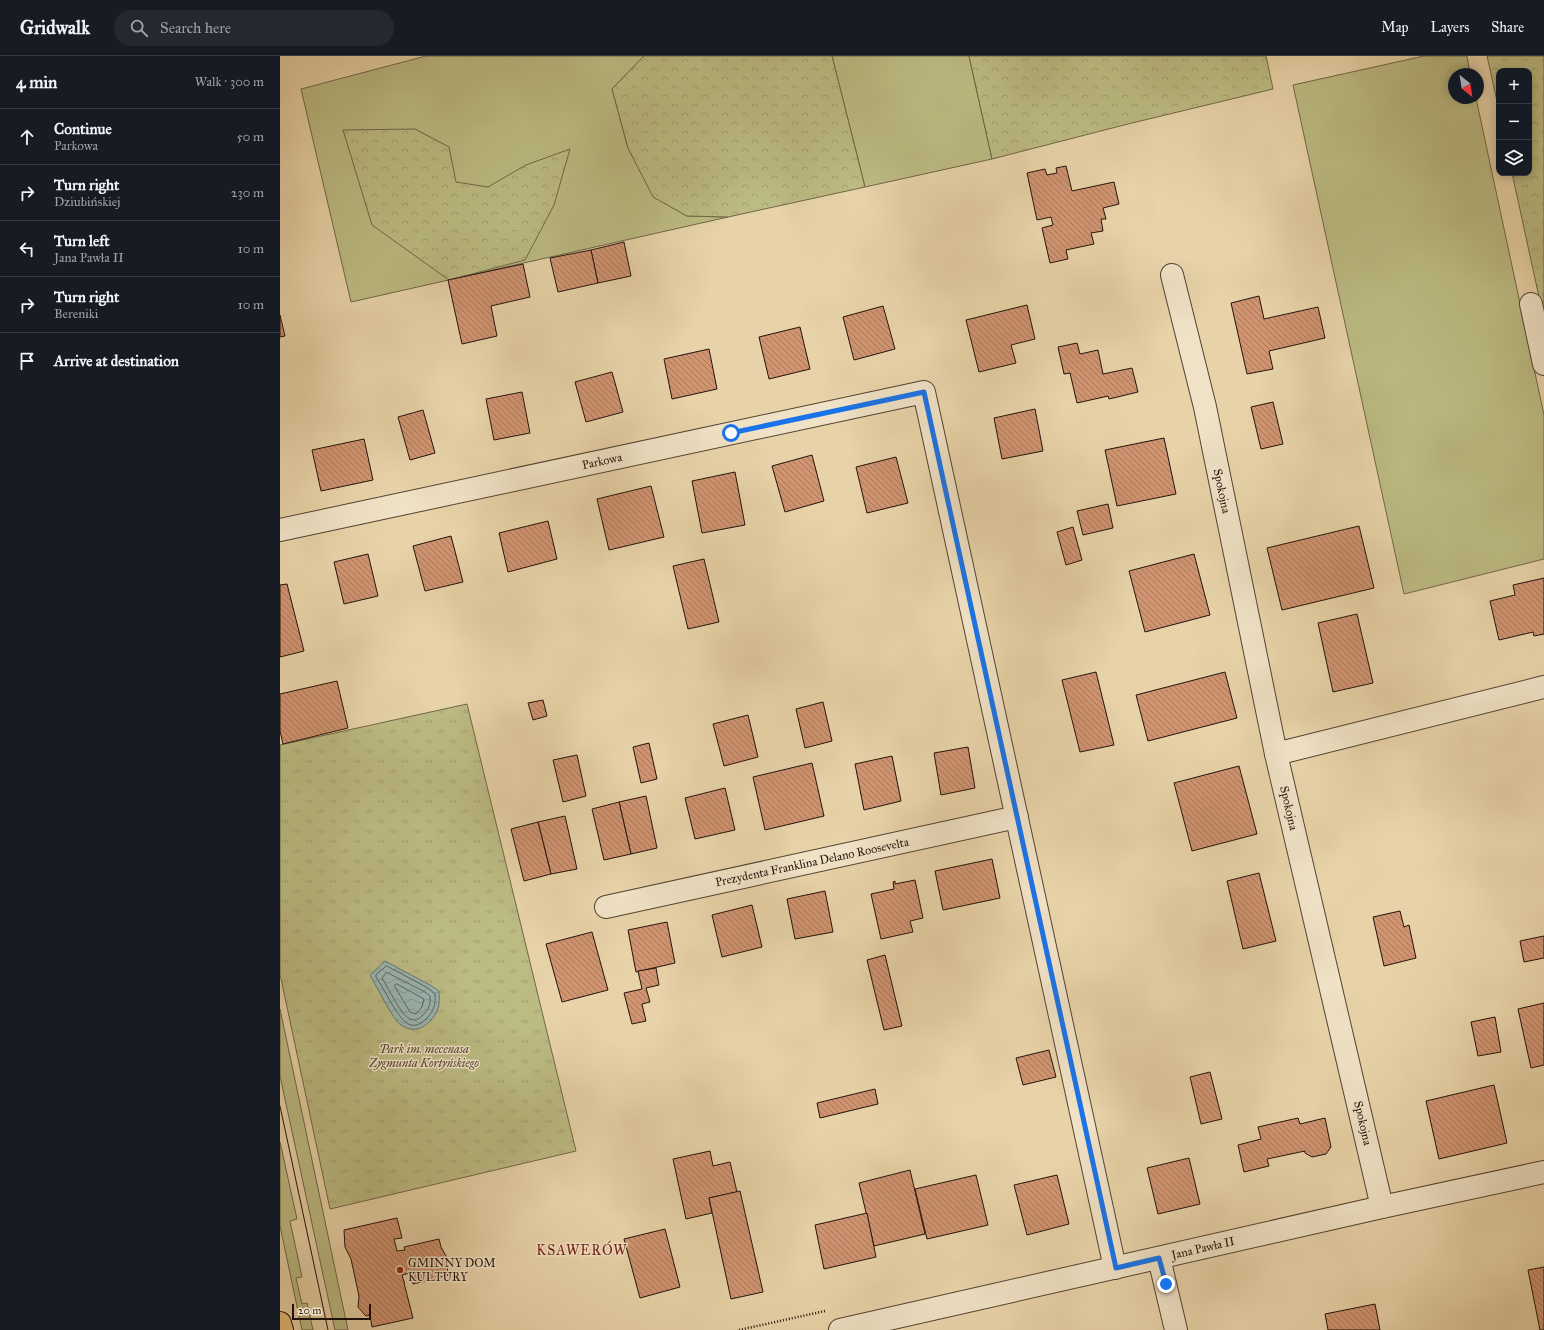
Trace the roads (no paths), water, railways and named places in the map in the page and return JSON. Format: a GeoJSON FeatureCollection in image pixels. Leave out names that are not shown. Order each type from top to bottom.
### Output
{"type":"FeatureCollection","features":[{"type":"Feature","properties":{"kind":"main road"},"geometry":{"type":"LineString","coordinates":[[280,1323],[282,1330]]}},
{"type":"Feature","properties":{"kind":"street","name":"Spokojna"},"geometry":{"type":"LineString","coordinates":[[1172,275],[1205,407],[1276,754],[1382,1207]]}},
{"type":"Feature","properties":{"kind":"street"},"geometry":{"type":"LineString","coordinates":[[1531,304],[1544,364]]}},
{"type":"Feature","properties":{"kind":"street","name":"Parkowa"},"geometry":{"type":"LineString","coordinates":[[280,530],[924,392],[1017,817]]}},
{"type":"Feature","properties":{"kind":"street"},"geometry":{"type":"LineString","coordinates":[[1276,754],[1544,687]]}},
{"type":"Feature","properties":{"kind":"street"},"geometry":{"type":"LineString","coordinates":[[1017,817],[1116,1268]]}},
{"type":"Feature","properties":{"kind":"street","name":"Prezydenta Franklina Delano Roosevelta"},"geometry":{"type":"LineString","coordinates":[[606,907],[1017,817]]}},
{"type":"Feature","properties":{"kind":"street","name":"Jana Pawła II"},"geometry":{"type":"LineString","coordinates":[[840,1330],[1382,1207],[1544,1172]]}},
{"type":"Feature","properties":{"kind":"street"},"geometry":{"type":"LineString","coordinates":[[1159,1258],[1176,1330]]}},
{"type":"Feature","properties":{"kind":"water"},"geometry":{"type":"Polygon","coordinates":[[[385,961],[439,991],[439,1004],[437,1011],[429,1022],[422,1027],[409,1029],[401,1025],[385,1002],[370,975],[385,961]]]}},
{"type":"Feature","properties":{"kind":"tram line"},"geometry":{"type":"LineString","coordinates":[[280,1106],[328,1330]]}},
{"type":"Feature","properties":{"kind":"place","name":"GMINNY DOM KULTURY"},"geometry":{"type":"Point","coordinates":[400,1270]}},
{"type":"Feature","properties":{"kind":"district","name":"KSAWERÓW"},"geometry":{"type":"Point","coordinates":[582,1250]}},
{"type":"Feature","properties":{"kind":"park label","name":"Park im. mecenasa Zygmunta Kortyńskiego"},"geometry":{"type":"Point","coordinates":[424,1056]}}]}
